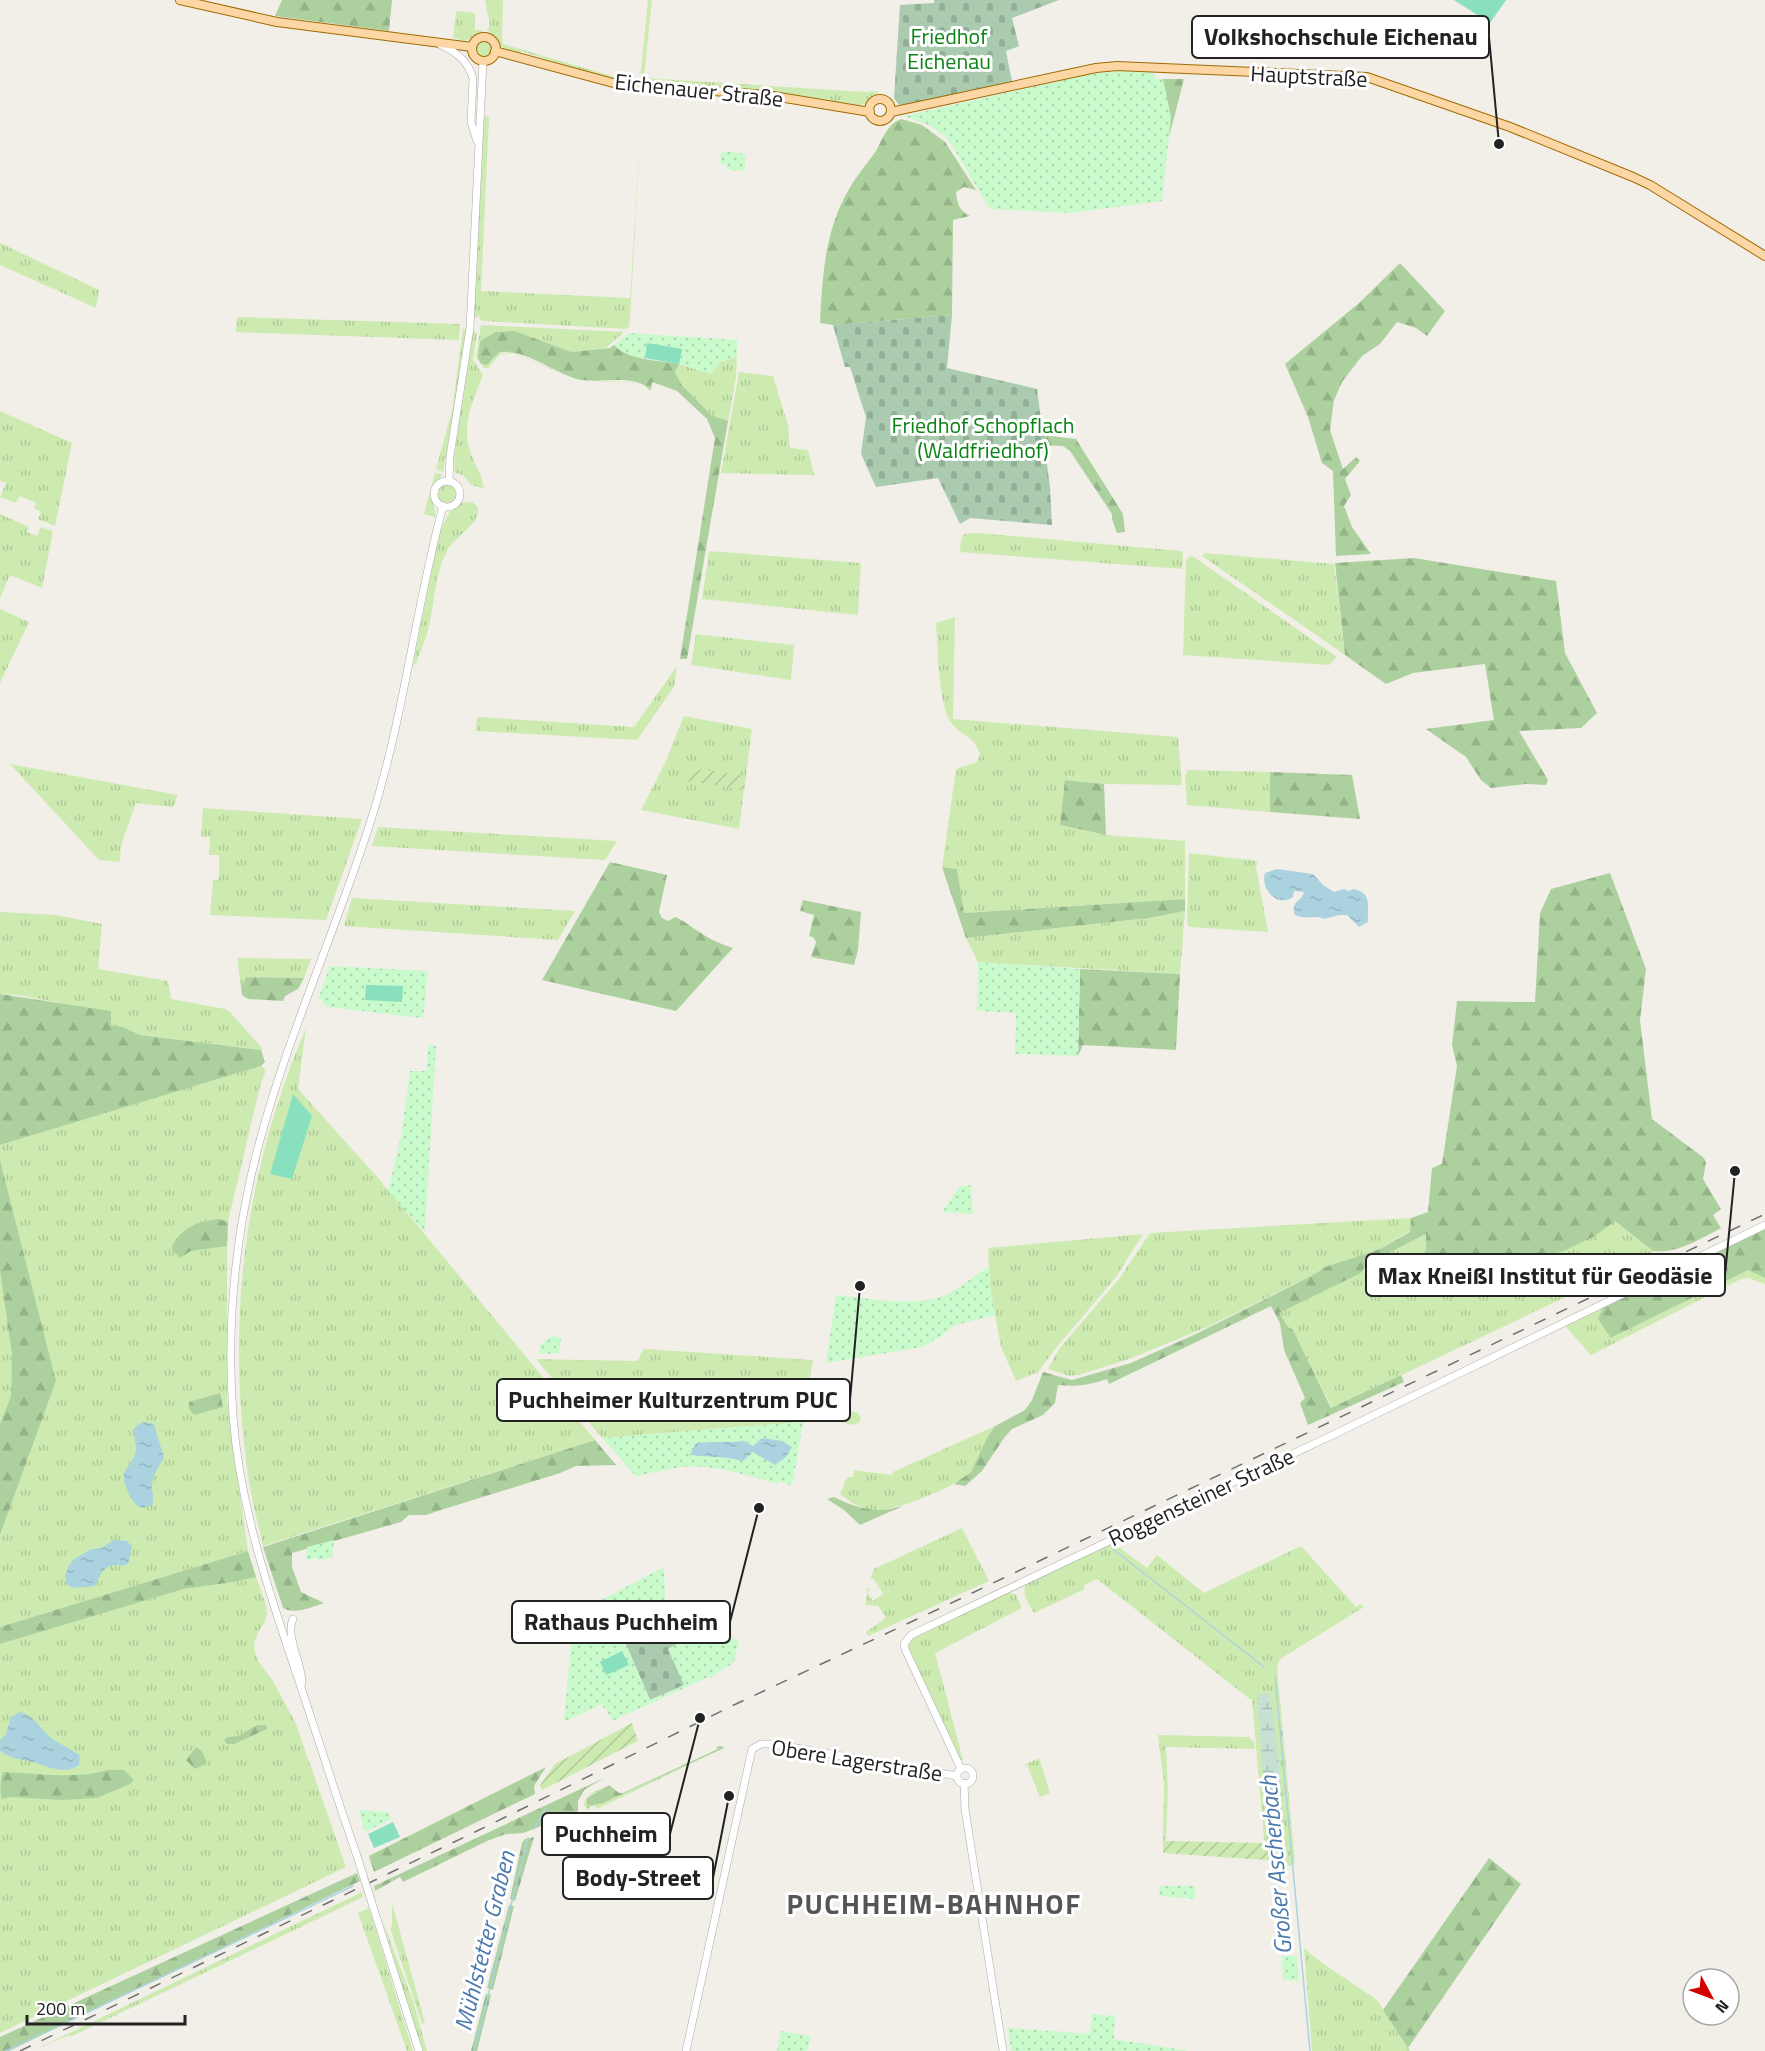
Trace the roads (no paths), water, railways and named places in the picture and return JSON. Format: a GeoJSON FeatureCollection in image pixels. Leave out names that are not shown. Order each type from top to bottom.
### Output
{"type":"FeatureCollection","features":[{"type":"Feature","properties":{"kind":"main road"},"geometry":{"type":"LineString","coordinates":[[180,0],[277,22],[472,47]]}},
{"type":"Feature","properties":{"kind":"main road"},"geometry":{"type":"LineString","coordinates":[[486,38],[494,43],[495,51],[492,57],[483,61],[474,56],[472,47],[476,40],[486,38]]}},
{"type":"Feature","properties":{"kind":"main road","name":"Eichenauer Straße"},"geometry":{"type":"LineString","coordinates":[[495,51],[617,84],[767,95],[870,112]]}},
{"type":"Feature","properties":{"kind":"main road","name":"Hauptstraße"},"geometry":{"type":"LineString","coordinates":[[891,112],[1105,67],[1367,77],[1510,127],[1633,177],[1650,185],[1765,256]]}},
{"type":"Feature","properties":{"kind":"main road"},"geometry":{"type":"LineString","coordinates":[[882,99],[888,102],[891,112],[888,118],[879,121],[872,117],[870,112],[872,103],[882,99]]}},
{"type":"Feature","properties":{"kind":"street"},"geometry":{"type":"LineString","coordinates":[[435,41],[460,56],[471,73],[473,80],[471,122],[478,146]]}},
{"type":"Feature","properties":{"kind":"street"},"geometry":{"type":"LineString","coordinates":[[448,482],[470,328],[483,61]]}},
{"type":"Feature","properties":{"kind":"street"},"geometry":{"type":"LineString","coordinates":[[448,482],[457,487],[460,496],[453,505],[443,506],[436,501],[434,494],[440,483],[448,482]]}},
{"type":"Feature","properties":{"kind":"street"},"geometry":{"type":"LineString","coordinates":[[419,2051],[255,1542],[241,1476],[233,1416],[231,1351],[233,1306],[242,1224],[253,1170],[273,1098],[367,832],[385,773],[400,713],[432,548],[443,506]]}},
{"type":"Feature","properties":{"kind":"street","name":"Roggensteiner Straße"},"geometry":{"type":"LineString","coordinates":[[959,1773],[904,1644],[911,1635],[1339,1432],[1765,1225]]}},
{"type":"Feature","properties":{"kind":"street"},"geometry":{"type":"LineString","coordinates":[[293,1618],[290,1631],[302,1670],[302,1692]]}},
{"type":"Feature","properties":{"kind":"street","name":"Obere Lagerstraße"},"geometry":{"type":"LineString","coordinates":[[686,2051],[752,1749],[761,1744],[772,1744],[959,1773],[968,1768],[973,1774],[970,1781],[964,1783],[959,1781],[959,1773]]}},
{"type":"Feature","properties":{"kind":"street","name":"Obere Lagerstraße"},"geometry":{"type":"LineString","coordinates":[[964,1783],[965,1809],[1003,2051]]}},
{"type":"Feature","properties":{"kind":"water"},"geometry":{"type":"Polygon","coordinates":[[[1277,869],[1313,874],[1323,885],[1334,892],[1344,889],[1359,891],[1368,901],[1368,922],[1359,927],[1347,915],[1324,919],[1294,914],[1294,906],[1304,892],[1294,891],[1293,897],[1287,900],[1271,895],[1265,885],[1265,873],[1277,869]]]}},
{"type":"Feature","properties":{"kind":"water"},"geometry":{"type":"Polygon","coordinates":[[[144,1422],[154,1424],[164,1458],[153,1481],[152,1505],[143,1508],[137,1505],[130,1496],[124,1473],[135,1455],[134,1429],[144,1422]]]}},
{"type":"Feature","properties":{"kind":"water"},"geometry":{"type":"Polygon","coordinates":[[[762,1438],[782,1441],[792,1447],[786,1457],[775,1465],[753,1452],[743,1461],[690,1455],[696,1443],[744,1441],[753,1446],[762,1438]]]}},
{"type":"Feature","properties":{"kind":"water"},"geometry":{"type":"Polygon","coordinates":[[[114,1540],[127,1541],[132,1546],[126,1565],[107,1567],[95,1586],[75,1588],[67,1585],[65,1576],[73,1560],[91,1549],[102,1548],[114,1540]]]}},
{"type":"Feature","properties":{"kind":"water"},"geometry":{"type":"Polygon","coordinates":[[[20,1712],[31,1717],[54,1740],[80,1756],[79,1765],[68,1770],[56,1769],[12,1757],[0,1751],[0,1740],[6,1734],[11,1717],[20,1712]]]}},
{"type":"Feature","properties":{"kind":"water"},"geometry":{"type":"Polygon","coordinates":[[[1268,1781],[1278,1784],[1276,1793],[1281,1809],[1282,1830],[1272,1833],[1273,1806],[1268,1781]]]}},
{"type":"Feature","properties":{"kind":"waterway","name":"Großer Ascherbach"},"geometry":{"type":"LineString","coordinates":[[1113,1549],[1264,1667]]}},
{"type":"Feature","properties":{"kind":"waterway","name":"Großer Ascherbach"},"geometry":{"type":"LineString","coordinates":[[1275,1676],[1310,2051]]}},
{"type":"Feature","properties":{"kind":"waterway","name":"Mühlstetter Graben"},"geometry":{"type":"LineString","coordinates":[[534,1829],[546,1808]]}},
{"type":"Feature","properties":{"kind":"waterway","name":"Mühlstetter Graben"},"geometry":{"type":"LineString","coordinates":[[474,2051],[528,1838]]}},
{"type":"Feature","properties":{"kind":"waterway"},"geometry":{"type":"LineString","coordinates":[[6,2051],[353,1886]]}},
{"type":"Feature","properties":{"kind":"railway"},"geometry":{"type":"LineString","coordinates":[[20,2051],[736,1704],[1765,1214]]}},
{"type":"Feature","properties":{"kind":"place","name":"Volkshochschule Eichenau"},"geometry":{"type":"Point","coordinates":[1499,144]}},
{"type":"Feature","properties":{"kind":"place","name":"Max Kneißl Institut für Geodäsie"},"geometry":{"type":"Point","coordinates":[1735,1171]}},
{"type":"Feature","properties":{"kind":"place","name":"Puchheimer Kulturzentrum PUC"},"geometry":{"type":"Point","coordinates":[860,1286]}},
{"type":"Feature","properties":{"kind":"place","name":"Rathaus Puchheim"},"geometry":{"type":"Point","coordinates":[759,1508]}},
{"type":"Feature","properties":{"kind":"place","name":"Puchheim"},"geometry":{"type":"Point","coordinates":[700,1718]}},
{"type":"Feature","properties":{"kind":"place","name":"Body-Street"},"geometry":{"type":"Point","coordinates":[729,1796]}},
{"type":"Feature","properties":{"kind":"district","name":"PUCHHEIM-BAHNHOF"},"geometry":{"type":"Point","coordinates":[934,1904]}},
{"type":"Feature","properties":{"kind":"park label","name":"Friedhof Eichenau"},"geometry":{"type":"Point","coordinates":[949,48]}},
{"type":"Feature","properties":{"kind":"park label","name":"Friedhof Schopflach (Waldfriedhof)"},"geometry":{"type":"Point","coordinates":[983,438]}}]}
